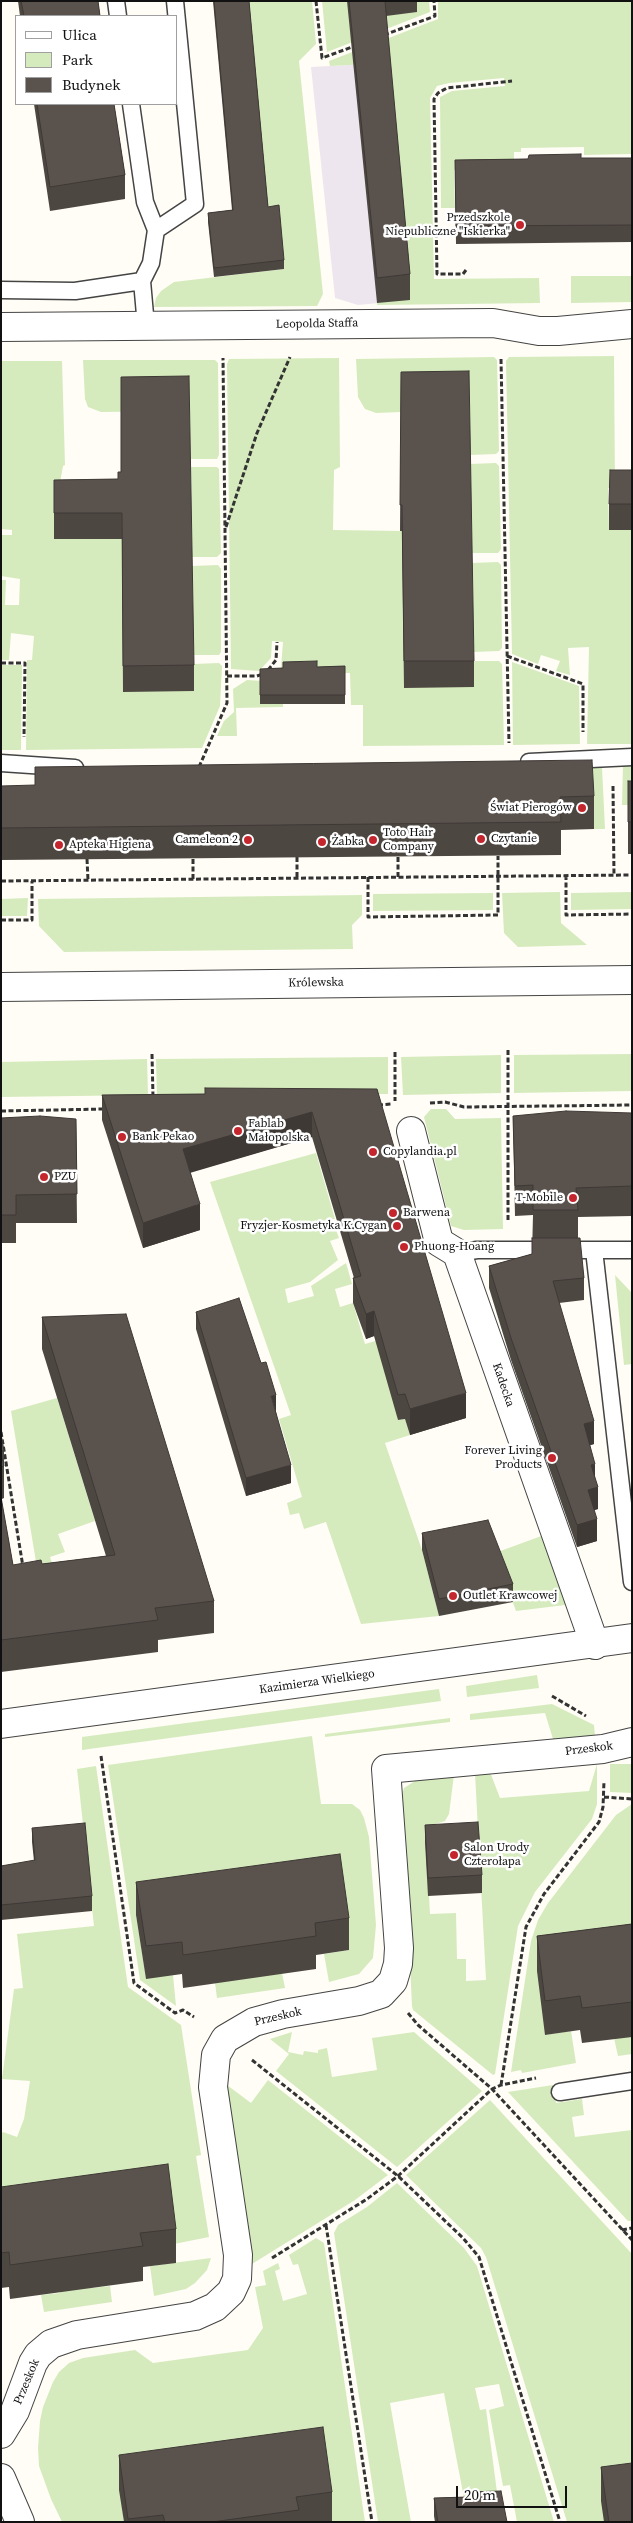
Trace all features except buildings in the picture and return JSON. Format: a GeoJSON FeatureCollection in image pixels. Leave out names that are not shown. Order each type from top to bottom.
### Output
{"type":"FeatureCollection","features":[{"type":"Feature","properties":{"kind":"street","name":"Leopolda Staffa"},"geometry":{"type":"LineString","coordinates":[[1,327],[493,323],[558,331],[632,324]]}},
{"type":"Feature","properties":{"kind":"street","name":"Królewska"},"geometry":{"type":"LineString","coordinates":[[1,987],[632,980]]}},
{"type":"Feature","properties":{"kind":"street"},"geometry":{"type":"LineString","coordinates":[[410,1131],[439,1242],[458,1253]]}},
{"type":"Feature","properties":{"kind":"street","name":"Kadecka"},"geometry":{"type":"LineString","coordinates":[[458,1253],[595,1644]]}},
{"type":"Feature","properties":{"kind":"street","name":"Kazimierza Wielkiego"},"geometry":{"type":"LineString","coordinates":[[1,1724],[632,1638]]}},
{"type":"Feature","properties":{"kind":"street","name":"Przeskok"},"geometry":{"type":"LineString","coordinates":[[1,2434],[15,2411],[38,2355],[51,2344],[77,2335],[161,2322],[208,2311],[221,2303],[231,2292],[238,2272],[238,2255],[213,2087],[214,2063],[225,2039],[254,2022],[282,2014],[359,2001],[381,1994],[396,1974],[398,1948],[386,1769],[603,1749],[632,1742]]}},
{"type":"Feature","properties":{"kind":"street"},"geometry":{"type":"LineString","coordinates":[[1,2478],[20,2522]]}},
{"type":"Feature","properties":{"kind":"lane"},"geometry":{"type":"LineString","coordinates":[[116,1],[118,15]]}},
{"type":"Feature","properties":{"kind":"lane"},"geometry":{"type":"LineString","coordinates":[[175,1],[176,15]]}},
{"type":"Feature","properties":{"kind":"lane"},"geometry":{"type":"LineString","coordinates":[[156,230],[195,204],[178,31]]}},
{"type":"Feature","properties":{"kind":"lane"},"geometry":{"type":"LineString","coordinates":[[130,105],[145,202],[156,230],[151,263],[142,281],[146,326]]}},
{"type":"Feature","properties":{"kind":"lane"},"geometry":{"type":"LineString","coordinates":[[1,290],[76,291],[142,281]]}},
{"type":"Feature","properties":{"kind":"lane"},"geometry":{"type":"LineString","coordinates":[[509,763],[632,757]]}},
{"type":"Feature","properties":{"kind":"lane"},"geometry":{"type":"LineString","coordinates":[[1,763],[23,763],[63,768],[92,768]]}},
{"type":"Feature","properties":{"kind":"lane"},"geometry":{"type":"LineString","coordinates":[[458,1253],[477,1250],[632,1250]]}},
{"type":"Feature","properties":{"kind":"lane"},"geometry":{"type":"LineString","coordinates":[[594,1250],[626,1475],[632,1582]]}},
{"type":"Feature","properties":{"kind":"lane"},"geometry":{"type":"LineString","coordinates":[[560,2092],[632,2081]]}},
{"type":"Feature","properties":{"kind":"path"},"geometry":{"type":"LineString","coordinates":[[316,1],[322,58],[364,43]]}},
{"type":"Feature","properties":{"kind":"path"},"geometry":{"type":"LineString","coordinates":[[381,36],[435,16],[434,1]]}},
{"type":"Feature","properties":{"kind":"path"},"geometry":{"type":"LineString","coordinates":[[466,270],[463,274],[437,274],[434,99],[438,93],[447,88],[512,81]]}},
{"type":"Feature","properties":{"kind":"path"},"geometry":{"type":"LineString","coordinates":[[501,351],[509,763]]}},
{"type":"Feature","properties":{"kind":"path"},"geometry":{"type":"LineString","coordinates":[[225,530],[257,433],[292,352]]}},
{"type":"Feature","properties":{"kind":"path"},"geometry":{"type":"LineString","coordinates":[[199,767],[227,703],[223,353]]}},
{"type":"Feature","properties":{"kind":"path"},"geometry":{"type":"LineString","coordinates":[[227,676],[261,675],[275,662],[277,642]]}},
{"type":"Feature","properties":{"kind":"path"},"geometry":{"type":"LineString","coordinates":[[507,656],[582,684],[584,758]]}},
{"type":"Feature","properties":{"kind":"path"},"geometry":{"type":"LineString","coordinates":[[1,663],[25,663],[23,763]]}},
{"type":"Feature","properties":{"kind":"path"},"geometry":{"type":"LineString","coordinates":[[612,757],[614,875]]}},
{"type":"Feature","properties":{"kind":"path"},"geometry":{"type":"LineString","coordinates":[[368,877],[368,916],[498,915],[498,856]]}},
{"type":"Feature","properties":{"kind":"path"},"geometry":{"type":"LineString","coordinates":[[297,857],[297,878]]}},
{"type":"Feature","properties":{"kind":"path"},"geometry":{"type":"LineString","coordinates":[[398,857],[398,877]]}},
{"type":"Feature","properties":{"kind":"path"},"geometry":{"type":"LineString","coordinates":[[88,859],[88,880]]}},
{"type":"Feature","properties":{"kind":"path"},"geometry":{"type":"LineString","coordinates":[[193,859],[193,879]]}},
{"type":"Feature","properties":{"kind":"path"},"geometry":{"type":"LineString","coordinates":[[566,875],[566,915],[632,914]]}},
{"type":"Feature","properties":{"kind":"path"},"geometry":{"type":"LineString","coordinates":[[1,882],[632,875]]}},
{"type":"Feature","properties":{"kind":"path"},"geometry":{"type":"LineString","coordinates":[[1,920],[32,920],[32,881]]}},
{"type":"Feature","properties":{"kind":"path"},"geometry":{"type":"LineString","coordinates":[[508,1050],[508,1190]]}},
{"type":"Feature","properties":{"kind":"path"},"geometry":{"type":"LineString","coordinates":[[395,1052],[396,1104]]}},
{"type":"Feature","properties":{"kind":"path"},"geometry":{"type":"LineString","coordinates":[[152,1054],[153,1105]]}},
{"type":"Feature","properties":{"kind":"path"},"geometry":{"type":"LineString","coordinates":[[426,1103],[445,1102],[464,1107],[632,1105]]}},
{"type":"Feature","properties":{"kind":"path"},"geometry":{"type":"LineString","coordinates":[[376,1104],[401,1104]]}},
{"type":"Feature","properties":{"kind":"path"},"geometry":{"type":"LineString","coordinates":[[1,1111],[109,1108]]}},
{"type":"Feature","properties":{"kind":"path"},"geometry":{"type":"LineString","coordinates":[[1,1432],[24,1575]]}},
{"type":"Feature","properties":{"kind":"path"},"geometry":{"type":"LineString","coordinates":[[552,1696],[591,1718]]}},
{"type":"Feature","properties":{"kind":"path"},"geometry":{"type":"LineString","coordinates":[[101,1756],[134,1983],[175,2013],[182,2010],[194,2017]]}},
{"type":"Feature","properties":{"kind":"path"},"geometry":{"type":"LineString","coordinates":[[501,2085],[526,1927],[544,1894],[594,1830],[601,1816],[604,1797],[604,1772]]}},
{"type":"Feature","properties":{"kind":"path"},"geometry":{"type":"LineString","coordinates":[[604,1797],[632,1799]]}},
{"type":"Feature","properties":{"kind":"path"},"geometry":{"type":"LineString","coordinates":[[388,1987],[418,2025],[492,2089],[632,2240]]}},
{"type":"Feature","properties":{"kind":"path"},"geometry":{"type":"LineString","coordinates":[[250,2058],[398,2176],[463,2238],[479,2257],[560,2522]]}},
{"type":"Feature","properties":{"kind":"path"},"geometry":{"type":"LineString","coordinates":[[269,2260],[326,2225],[398,2176],[492,2089],[501,2085],[540,2077]]}},
{"type":"Feature","properties":{"kind":"path"},"geometry":{"type":"LineString","coordinates":[[326,2225],[372,2522]]}},
{"type":"Feature","properties":{"kind":"path"},"geometry":{"type":"LineString","coordinates":[[622,2230],[632,2228]]}},
{"type":"Feature","properties":{"kind":"shaded area"},"geometry":{"type":"Polygon","coordinates":[[[388,63],[410,300],[358,305],[335,298],[311,67],[388,63]]]}},
{"type":"Feature","properties":{"kind":"green space"},"geometry":{"type":"Polygon","coordinates":[[[248,1],[312,1],[316,44],[299,61],[323,294],[317,306],[154,307],[156,298],[161,291],[174,282],[284,269],[268,216],[248,1]]]}},
{"type":"Feature","properties":{"kind":"green space"},"geometry":{"type":"Polygon","coordinates":[[[322,1],[429,1],[430,12],[327,52],[322,1]]]}},
{"type":"Feature","properties":{"kind":"green space"},"geometry":{"type":"Polygon","coordinates":[[[438,1],[632,1],[632,154],[584,155],[584,147],[521,148],[521,152],[514,152],[514,170],[454,170],[455,208],[441,208],[440,97],[452,91],[505,86],[504,78],[449,83],[437,86],[430,98],[434,279],[539,278],[540,303],[377,305],[388,63],[330,66],[329,61],[438,19],[438,1]]]}},
{"type":"Feature","properties":{"kind":"green space"},"geometry":{"type":"Polygon","coordinates":[[[571,276],[632,276],[632,302],[571,303],[571,276]]]}},
{"type":"Feature","properties":{"kind":"green space"},"geometry":{"type":"Polygon","coordinates":[[[614,356],[615,488],[608,488],[609,530],[632,530],[632,744],[587,744],[589,647],[568,648],[570,675],[556,671],[560,661],[541,655],[538,664],[512,654],[506,361],[509,357],[614,356]]]}},
{"type":"Feature","properties":{"kind":"green space"},"geometry":{"type":"Polygon","coordinates":[[[494,357],[497,360],[499,451],[496,454],[470,455],[401,412],[376,413],[365,409],[358,397],[356,359],[494,357]]]}},
{"type":"Feature","properties":{"kind":"green space"},"geometry":{"type":"Polygon","coordinates":[[[339,358],[340,467],[334,470],[333,530],[402,531],[473,661],[499,661],[502,664],[504,745],[363,746],[363,705],[351,705],[350,673],[345,673],[345,676],[283,671],[283,707],[236,708],[237,736],[217,736],[224,721],[234,712],[233,689],[247,680],[262,681],[281,668],[283,642],[272,641],[271,658],[259,671],[231,669],[227,364],[229,359],[339,358]]]}},
{"type":"Feature","properties":{"kind":"green space"},"geometry":{"type":"Polygon","coordinates":[[[83,360],[215,360],[218,363],[219,455],[217,459],[191,459],[189,411],[101,412],[88,407],[85,399],[83,360]]]}},
{"type":"Feature","properties":{"kind":"green space"},"geometry":{"type":"Polygon","coordinates":[[[1,361],[62,361],[65,465],[63,466],[57,499],[54,499],[54,539],[122,539],[193,691],[194,664],[219,663],[222,666],[220,706],[202,748],[26,750],[27,660],[32,660],[34,636],[11,633],[9,660],[1,660],[1,580],[6,580],[5,605],[19,605],[20,579],[1,576],[1,535],[12,535],[12,530],[1,529],[1,361]]]}},
{"type":"Feature","properties":{"kind":"green space"},"geometry":{"type":"Polygon","coordinates":[[[496,463],[499,466],[501,549],[498,553],[471,553],[470,464],[496,463]]]}},
{"type":"Feature","properties":{"kind":"green space"},"geometry":{"type":"Polygon","coordinates":[[[191,467],[217,467],[219,469],[221,553],[217,557],[192,557],[191,467]]]}},
{"type":"Feature","properties":{"kind":"green space"},"geometry":{"type":"Polygon","coordinates":[[[498,562],[501,565],[502,648],[499,651],[473,652],[472,563],[498,562]]]}},
{"type":"Feature","properties":{"kind":"green space"},"geometry":{"type":"Polygon","coordinates":[[[218,565],[221,569],[221,652],[219,655],[193,655],[192,566],[218,565]]]}},
{"type":"Feature","properties":{"kind":"green space"},"geometry":{"type":"Polygon","coordinates":[[[512,662],[579,686],[580,744],[513,745],[512,662]]]}},
{"type":"Feature","properties":{"kind":"green space"},"geometry":{"type":"Polygon","coordinates":[[[1,665],[22,665],[21,750],[1,750],[1,665]]]}},
{"type":"Feature","properties":{"kind":"green space"},"geometry":{"type":"Polygon","coordinates":[[[623,766],[632,766],[632,808],[628,808],[628,805],[622,805],[623,766]]]}},
{"type":"Feature","properties":{"kind":"green space"},"geometry":{"type":"Polygon","coordinates":[[[602,767],[605,829],[594,829],[591,788],[570,788],[572,829],[560,830],[559,794],[562,777],[578,769],[602,767]]]}},
{"type":"Feature","properties":{"kind":"green space"},"geometry":{"type":"Polygon","coordinates":[[[560,892],[561,923],[587,945],[518,947],[504,933],[502,893],[560,892]]]}},
{"type":"Feature","properties":{"kind":"green space"},"geometry":{"type":"Polygon","coordinates":[[[632,892],[632,909],[571,910],[571,893],[632,892]]]}},
{"type":"Feature","properties":{"kind":"green space"},"geometry":{"type":"Polygon","coordinates":[[[493,893],[493,910],[373,911],[373,894],[493,893]]]}},
{"type":"Feature","properties":{"kind":"green space"},"geometry":{"type":"Polygon","coordinates":[[[362,895],[362,915],[352,925],[353,949],[64,952],[39,926],[38,899],[362,895]]]}},
{"type":"Feature","properties":{"kind":"green space"},"geometry":{"type":"Polygon","coordinates":[[[28,898],[27,916],[1,916],[1,899],[28,898]]]}},
{"type":"Feature","properties":{"kind":"green space"},"geometry":{"type":"Polygon","coordinates":[[[632,1054],[632,1091],[514,1093],[514,1055],[632,1054]]]}},
{"type":"Feature","properties":{"kind":"green space"},"geometry":{"type":"Polygon","coordinates":[[[501,1055],[501,1093],[403,1095],[401,1057],[501,1055]]]}},
{"type":"Feature","properties":{"kind":"green space"},"geometry":{"type":"Polygon","coordinates":[[[388,1057],[388,1094],[157,1095],[156,1059],[388,1057]]]}},
{"type":"Feature","properties":{"kind":"green space"},"geometry":{"type":"Polygon","coordinates":[[[147,1059],[148,1095],[1,1097],[1,1062],[147,1059]]]}},
{"type":"Feature","properties":{"kind":"green space"},"geometry":{"type":"Polygon","coordinates":[[[431,1109],[446,1109],[455,1119],[501,1118],[503,1229],[464,1230],[451,1226],[424,1117],[431,1109]]]}},
{"type":"Feature","properties":{"kind":"green space"},"geometry":{"type":"Polygon","coordinates":[[[316,1153],[335,1219],[332,1219],[339,1238],[330,1241],[338,1260],[310,1282],[285,1289],[288,1303],[314,1296],[311,1286],[346,1263],[352,1284],[335,1289],[340,1307],[353,1303],[365,1344],[382,1339],[398,1420],[405,1419],[410,1435],[385,1443],[422,1550],[439,1616],[361,1624],[326,1522],[304,1529],[299,1513],[290,1515],[287,1503],[302,1497],[279,1419],[291,1415],[210,1182],[316,1153]]]}},
{"type":"Feature","properties":{"kind":"green space"},"geometry":{"type":"Polygon","coordinates":[[[615,1275],[632,1293],[632,1364],[624,1365],[615,1275]]]}},
{"type":"Feature","properties":{"kind":"green space"},"geometry":{"type":"Polygon","coordinates":[[[57,1398],[95,1521],[58,1534],[65,1552],[50,1557],[60,1589],[41,1592],[11,1411],[57,1398]]]}},
{"type":"Feature","properties":{"kind":"green space"},"geometry":{"type":"Polygon","coordinates":[[[544,1535],[569,1602],[565,1605],[516,1611],[495,1553],[544,1535]]]}},
{"type":"Feature","properties":{"kind":"green space"},"geometry":{"type":"Polygon","coordinates":[[[537,1675],[539,1688],[467,1697],[466,1686],[537,1675]]]}},
{"type":"Feature","properties":{"kind":"green space"},"geometry":{"type":"Polygon","coordinates":[[[439,1689],[441,1701],[82,1750],[82,1737],[439,1689]]]}},
{"type":"Feature","properties":{"kind":"green space"},"geometry":{"type":"Polygon","coordinates":[[[552,1704],[594,1725],[595,1736],[553,1739],[545,1713],[470,1720],[470,1714],[552,1704]]]}},
{"type":"Feature","properties":{"kind":"green space"},"geometry":{"type":"Polygon","coordinates":[[[450,1718],[450,1722],[325,1737],[325,1734],[450,1718]]]}},
{"type":"Feature","properties":{"kind":"green space"},"geometry":{"type":"Polygon","coordinates":[[[312,1736],[321,1804],[352,1804],[360,1810],[364,1818],[369,1837],[376,1925],[373,1958],[359,1974],[329,1982],[324,1954],[349,1950],[136,1915],[146,1978],[173,1975],[176,2006],[140,1980],[108,1765],[312,1736]]]}},
{"type":"Feature","properties":{"kind":"green space"},"geometry":{"type":"Polygon","coordinates":[[[597,1764],[597,1804],[592,1819],[535,1892],[518,1926],[495,2074],[493,2075],[413,2010],[402,1795],[404,1788],[418,1779],[454,1775],[449,1814],[445,1821],[425,1827],[430,1914],[456,1913],[457,1959],[466,1959],[466,1981],[486,1980],[475,1773],[490,1772],[500,1798],[589,1791],[597,1764]]]}},
{"type":"Feature","properties":{"kind":"green space"},"geometry":{"type":"Polygon","coordinates":[[[610,1764],[632,1764],[632,1793],[610,1792],[610,1764]]]}},
{"type":"Feature","properties":{"kind":"green space"},"geometry":{"type":"Polygon","coordinates":[[[96,1766],[128,1987],[181,2025],[201,2155],[196,2156],[209,2237],[174,2244],[1,2222],[1,2134],[3,2132],[17,2137],[24,2119],[30,2081],[2,2079],[14,1989],[23,1988],[17,1934],[94,1926],[77,1769],[96,1766]]]}},
{"type":"Feature","properties":{"kind":"green space"},"geometry":{"type":"Polygon","coordinates":[[[632,1804],[632,1958],[545,2035],[571,2031],[576,2063],[522,2073],[521,2070],[511,2072],[531,1941],[538,1920],[548,1903],[616,1815],[632,1804]]]}},
{"type":"Feature","properties":{"kind":"green space"},"geometry":{"type":"Polygon","coordinates":[[[282,1973],[285,1988],[217,1998],[215,1983],[282,1973]]]}},
{"type":"Feature","properties":{"kind":"green space"},"geometry":{"type":"Polygon","coordinates":[[[292,2032],[288,2052],[303,2055],[304,2051],[318,2053],[318,2050],[327,2048],[332,2077],[377,2070],[372,2038],[414,2032],[482,2091],[397,2167],[276,2071],[289,2054],[270,2039],[292,2032]]]}},
{"type":"Feature","properties":{"kind":"green space"},"geometry":{"type":"Polygon","coordinates":[[[632,2036],[632,2054],[618,2056],[614,2038],[632,2036]]]}},
{"type":"Feature","properties":{"kind":"green space"},"geometry":{"type":"Polygon","coordinates":[[[268,2080],[388,2175],[355,2200],[252,2264],[225,2095],[227,2085],[251,2103],[268,2080]]]}},
{"type":"Feature","properties":{"kind":"green space"},"geometry":{"type":"Polygon","coordinates":[[[553,2085],[556,2103],[582,2099],[584,2115],[572,2117],[575,2137],[632,2130],[632,2221],[628,2221],[508,2092],[553,2085]]]}},
{"type":"Feature","properties":{"kind":"green space"},"geometry":{"type":"Polygon","coordinates":[[[490,2100],[632,2254],[632,2497],[604,2522],[567,2522],[486,2257],[481,2248],[406,2175],[490,2100]]]}},
{"type":"Feature","properties":{"kind":"green space"},"geometry":{"type":"Polygon","coordinates":[[[397,2183],[464,2248],[477,2266],[554,2522],[517,2522],[510,2485],[503,2486],[489,2410],[504,2406],[499,2384],[475,2388],[480,2410],[486,2409],[497,2492],[464,2498],[444,2393],[390,2403],[411,2522],[378,2522],[334,2233],[338,2225],[367,2207],[397,2183]]]}},
{"type":"Feature","properties":{"kind":"green space"},"geometry":{"type":"Polygon","coordinates":[[[316,2238],[324,2243],[365,2522],[332,2522],[120,2490],[124,2522],[62,2522],[39,2466],[38,2448],[43,2407],[59,2372],[69,2363],[83,2358],[135,2350],[153,2363],[248,2350],[263,2328],[255,2287],[266,2285],[263,2271],[278,2263],[280,2269],[275,2271],[283,2301],[307,2294],[298,2264],[293,2265],[289,2255],[316,2238]]]}},
{"type":"Feature","properties":{"kind":"green space"},"geometry":{"type":"Polygon","coordinates":[[[211,2258],[207,2270],[195,2283],[186,2289],[154,2296],[150,2266],[211,2258]]]}},
{"type":"Feature","properties":{"kind":"green space"},"geometry":{"type":"Polygon","coordinates":[[[89,2274],[92,2288],[110,2286],[112,2302],[44,2312],[41,2295],[60,2293],[58,2279],[89,2274]]]}},
{"type":"Feature","properties":{"kind":"place","name":"Przedszkole Niepubliczne \"Iskierka\""},"geometry":{"type":"Point","coordinates":[520,225]}},
{"type":"Feature","properties":{"kind":"place","name":"Świat Pierogów"},"geometry":{"type":"Point","coordinates":[582,808]}},
{"type":"Feature","properties":{"kind":"place","name":"Czytanie"},"geometry":{"type":"Point","coordinates":[481,839]}},
{"type":"Feature","properties":{"kind":"place","name":"Cameleon 2"},"geometry":{"type":"Point","coordinates":[248,840]}},
{"type":"Feature","properties":{"kind":"place","name":"Toto Hair Company"},"geometry":{"type":"Point","coordinates":[373,840]}},
{"type":"Feature","properties":{"kind":"place","name":"Żabka"},"geometry":{"type":"Point","coordinates":[322,842]}},
{"type":"Feature","properties":{"kind":"place","name":"Apteka Higiena"},"geometry":{"type":"Point","coordinates":[59,845]}},
{"type":"Feature","properties":{"kind":"place","name":"Fablab Małopolska"},"geometry":{"type":"Point","coordinates":[238,1131]}},
{"type":"Feature","properties":{"kind":"place","name":"Bank Pekao"},"geometry":{"type":"Point","coordinates":[122,1137]}},
{"type":"Feature","properties":{"kind":"place","name":"Copylandia.pl"},"geometry":{"type":"Point","coordinates":[373,1152]}},
{"type":"Feature","properties":{"kind":"place","name":"PZU"},"geometry":{"type":"Point","coordinates":[44,1177]}},
{"type":"Feature","properties":{"kind":"place","name":"T-Mobile"},"geometry":{"type":"Point","coordinates":[573,1198]}},
{"type":"Feature","properties":{"kind":"place","name":"Barwena"},"geometry":{"type":"Point","coordinates":[393,1213]}},
{"type":"Feature","properties":{"kind":"place","name":"Fryzjer-Kosmetyka K.Cygan"},"geometry":{"type":"Point","coordinates":[397,1226]}},
{"type":"Feature","properties":{"kind":"place","name":"Phuong-Hoang"},"geometry":{"type":"Point","coordinates":[404,1247]}},
{"type":"Feature","properties":{"kind":"place","name":"Forever Living Products"},"geometry":{"type":"Point","coordinates":[552,1458]}},
{"type":"Feature","properties":{"kind":"place","name":"Outlet Krawcowej"},"geometry":{"type":"Point","coordinates":[453,1596]}},
{"type":"Feature","properties":{"kind":"place","name":"Salon Urody Czterołapa"},"geometry":{"type":"Point","coordinates":[454,1855]}}]}
